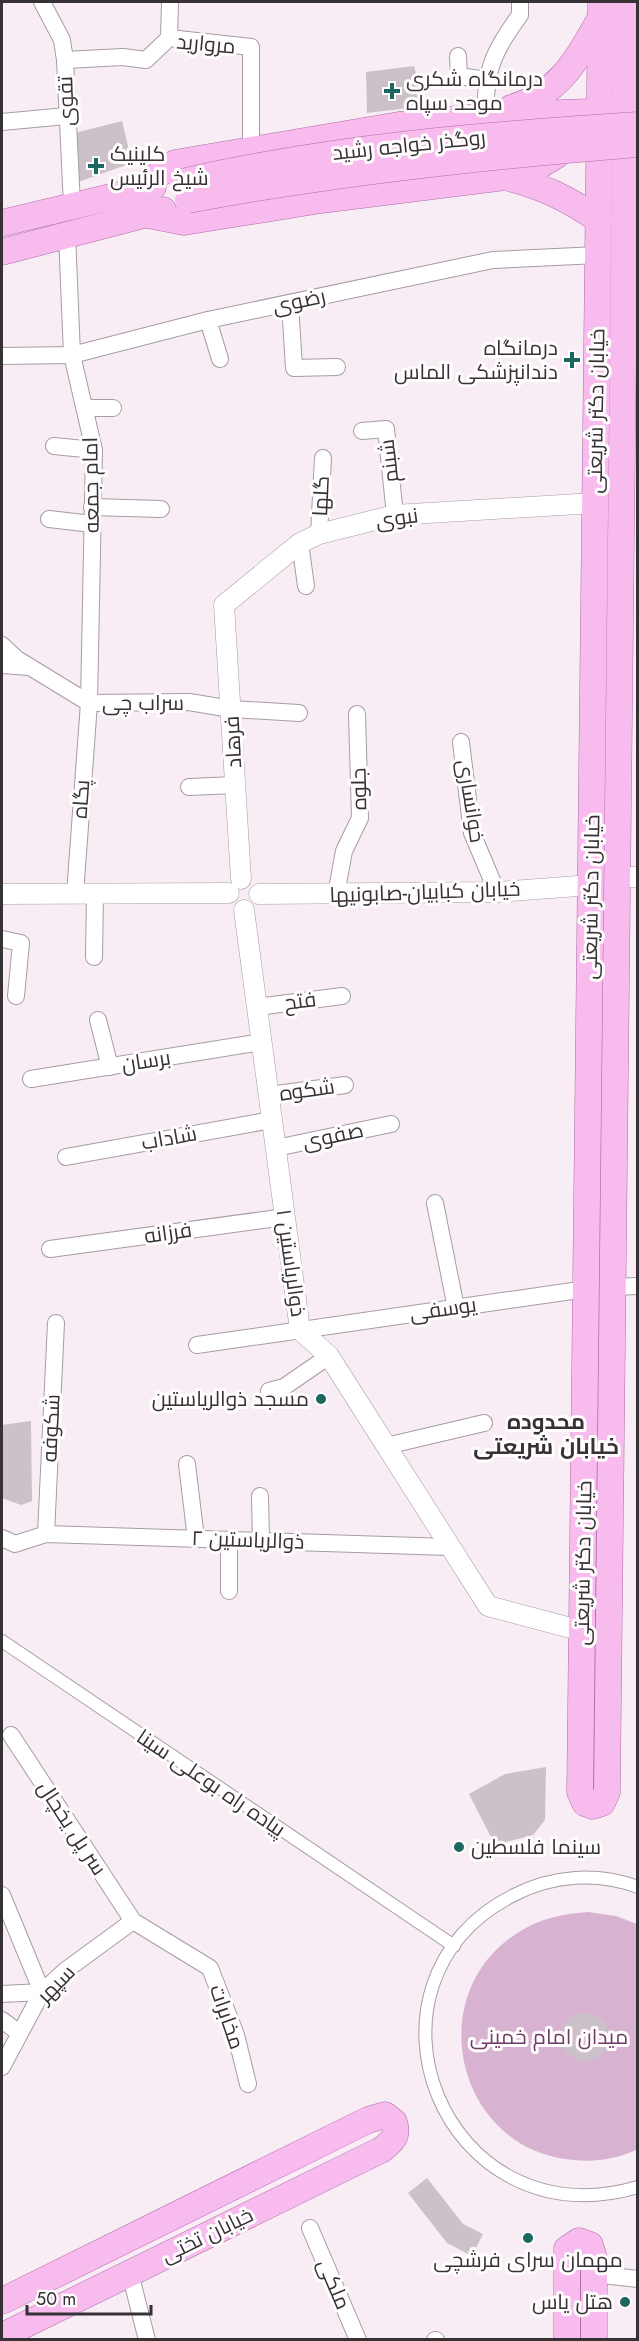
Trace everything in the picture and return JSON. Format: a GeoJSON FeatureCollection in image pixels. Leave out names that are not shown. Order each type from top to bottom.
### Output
{"type":"FeatureCollection","features":[{"type":"Feature","properties":{"kind":"main road","name":"خیابان دکتر شریعتی"},"geometry":{"type":"LineString","coordinates":[[601,10],[580,1792],[585,1803],[593,1806],[604,1801],[606,1792],[612,1287],[627,877],[631,224],[634,153],[626,11]]}},
{"type":"Feature","properties":{"kind":"main road"},"geometry":{"type":"LineString","coordinates":[[485,116],[536,100],[574,66],[601,10]]}},
{"type":"Feature","properties":{"kind":"main road"},"geometry":{"type":"LineString","coordinates":[[626,11],[638,46]]}},
{"type":"Feature","properties":{"kind":"main road"},"geometry":{"type":"LineString","coordinates":[[136,190],[175,164],[399,125],[485,116],[600,112],[633,120]]}},
{"type":"Feature","properties":{"kind":"main road"},"geometry":{"type":"LineString","coordinates":[[148,215],[184,222],[321,200],[505,177],[534,169],[557,155],[560,137],[558,132],[546,124],[531,120],[485,116]]}},
{"type":"Feature","properties":{"kind":"main road","name":"روگذر خواجه رشید"},"geometry":{"type":"LineString","coordinates":[[185,191],[241,168],[349,150],[633,120]]}},
{"type":"Feature","properties":{"kind":"main road"},"geometry":{"type":"LineString","coordinates":[[599,165],[634,153]]}},
{"type":"Feature","properties":{"kind":"main road","name":"روگذر خواجه رشید"},"geometry":{"type":"LineString","coordinates":[[185,191],[285,182],[473,159],[634,153]]}},
{"type":"Feature","properties":{"kind":"main road"},"geometry":{"type":"LineString","coordinates":[[505,177],[541,186],[574,203],[599,220]]}},
{"type":"Feature","properties":{"kind":"main road"},"geometry":{"type":"LineString","coordinates":[[2,223],[136,190],[185,191]]}},
{"type":"Feature","properties":{"kind":"main road"},"geometry":{"type":"LineString","coordinates":[[2,252],[148,215],[185,191]]}},
{"type":"Feature","properties":{"kind":"main road"},"geometry":{"type":"LineString","coordinates":[[583,1591],[609,1590]]}},
{"type":"Feature","properties":{"kind":"main road","name":"خیابان تختی"},"geometry":{"type":"LineString","coordinates":[[2,2301],[368,2120],[385,2115],[394,2122],[396,2136],[392,2143],[381,2150],[2,2336]]}},
{"type":"Feature","properties":{"kind":"main road"},"geometry":{"type":"LineString","coordinates":[[567,2340],[567,2249],[579,2241],[590,2245],[594,2266],[594,2340]]}},
{"type":"Feature","properties":{"kind":"main road"},"geometry":{"type":"LineString","coordinates":[[116,2245],[130,2273]]}},
{"type":"Feature","properties":{"kind":"street","name":"تقوی"},"geometry":{"type":"LineString","coordinates":[[42,2],[62,40],[65,60],[72,205]]}},
{"type":"Feature","properties":{"kind":"street"},"geometry":{"type":"LineString","coordinates":[[169,38],[170,2]]}},
{"type":"Feature","properties":{"kind":"street"},"geometry":{"type":"LineString","coordinates":[[485,116],[486,80],[498,45],[520,15],[520,2]]}},
{"type":"Feature","properties":{"kind":"street","name":"مروارید"},"geometry":{"type":"LineString","coordinates":[[65,60],[123,57],[146,60],[169,38],[251,47],[251,150]]}},
{"type":"Feature","properties":{"kind":"street"},"geometry":{"type":"LineString","coordinates":[[458,56],[459,76],[486,80]]}},
{"type":"Feature","properties":{"kind":"street"},"geometry":{"type":"LineString","coordinates":[[2,122],[66,116]]}},
{"type":"Feature","properties":{"kind":"street","name":"امام جمعه"},"geometry":{"type":"LineString","coordinates":[[67,234],[72,355],[94,450],[89,703]]}},
{"type":"Feature","properties":{"kind":"street","name":"رضوی"},"geometry":{"type":"LineString","coordinates":[[2,356],[72,355],[208,320],[494,260],[598,255]]}},
{"type":"Feature","properties":{"kind":"street"},"geometry":{"type":"LineString","coordinates":[[290,303],[294,368],[337,367]]}},
{"type":"Feature","properties":{"kind":"street"},"geometry":{"type":"LineString","coordinates":[[208,320],[220,359]]}},
{"type":"Feature","properties":{"kind":"street"},"geometry":{"type":"LineString","coordinates":[[86,408],[113,408]]}},
{"type":"Feature","properties":{"kind":"street","name":"شبنم"},"geometry":{"type":"LineString","coordinates":[[362,431],[386,429],[395,515]]}},
{"type":"Feature","properties":{"kind":"street"},"geometry":{"type":"LineString","coordinates":[[54,446],[94,450]]}},
{"type":"Feature","properties":{"kind":"street","name":"گلها"},"geometry":{"type":"LineString","coordinates":[[319,534],[323,458]]}},
{"type":"Feature","properties":{"kind":"street","name":"نبوی"},"geometry":{"type":"LineString","coordinates":[[224,605],[300,543],[319,534],[395,515],[595,503]]}},
{"type":"Feature","properties":{"kind":"street"},"geometry":{"type":"LineString","coordinates":[[49,519],[161,509]]}},
{"type":"Feature","properties":{"kind":"street"},"geometry":{"type":"LineString","coordinates":[[300,543],[306,586]]}},
{"type":"Feature","properties":{"kind":"street","name":"فرهاد"},"geometry":{"type":"LineString","coordinates":[[224,605],[235,785],[235,886]]}},
{"type":"Feature","properties":{"kind":"street","name":"سراب چی"},"geometry":{"type":"LineString","coordinates":[[2,645],[30,667],[89,703],[189,702],[231,709],[298,713]]}},
{"type":"Feature","properties":{"kind":"street"},"geometry":{"type":"LineString","coordinates":[[2,665],[30,667]]}},
{"type":"Feature","properties":{"kind":"street","name":"پگاه"},"geometry":{"type":"LineString","coordinates":[[75,894],[89,703]]}},
{"type":"Feature","properties":{"kind":"street","name":"جلوه"},"geometry":{"type":"LineString","coordinates":[[336,895],[344,850],[360,818],[357,714]]}},
{"type":"Feature","properties":{"kind":"street","name":"خوانساری"},"geometry":{"type":"LineString","coordinates":[[461,742],[472,833],[497,892]]}},
{"type":"Feature","properties":{"kind":"street"},"geometry":{"type":"LineString","coordinates":[[189,787],[235,785]]}},
{"type":"Feature","properties":{"kind":"street"},"geometry":{"type":"LineString","coordinates":[[2,894],[95,894],[256,884],[259,894],[254,906],[244,910],[234,906],[235,886]]}},
{"type":"Feature","properties":{"kind":"street","name":"خیابان کبابیان-صابونیها"},"geometry":{"type":"LineString","coordinates":[[259,894],[497,892],[591,885]]}},
{"type":"Feature","properties":{"kind":"street"},"geometry":{"type":"LineString","coordinates":[[94,957],[95,894]]}},
{"type":"Feature","properties":{"kind":"street","name":"ذوالریاستین ۱"},"geometry":{"type":"LineString","coordinates":[[244,910],[300,1330],[329,1356],[488,1606],[582,1631]]}},
{"type":"Feature","properties":{"kind":"street"},"geometry":{"type":"LineString","coordinates":[[2,939],[21,943],[16,996]]}},
{"type":"Feature","properties":{"kind":"street","name":"فتح"},"geometry":{"type":"LineString","coordinates":[[257,1007],[342,996]]}},
{"type":"Feature","properties":{"kind":"street"},"geometry":{"type":"LineString","coordinates":[[98,1020],[110,1067]]}},
{"type":"Feature","properties":{"kind":"street","name":"برسان"},"geometry":{"type":"LineString","coordinates":[[31,1079],[262,1042]]}},
{"type":"Feature","properties":{"kind":"street","name":"شکوه"},"geometry":{"type":"LineString","coordinates":[[269,1095],[345,1085]]}},
{"type":"Feature","properties":{"kind":"street","name":"شاداب"},"geometry":{"type":"LineString","coordinates":[[66,1157],[272,1120]]}},
{"type":"Feature","properties":{"kind":"street","name":"صفوی"},"geometry":{"type":"LineString","coordinates":[[276,1148],[391,1124]]}},
{"type":"Feature","properties":{"kind":"street"},"geometry":{"type":"LineString","coordinates":[[435,1203],[456,1308]]}},
{"type":"Feature","properties":{"kind":"street","name":"فرزانه"},"geometry":{"type":"LineString","coordinates":[[50,1249],[285,1216]]}},
{"type":"Feature","properties":{"kind":"street"},"geometry":{"type":"LineString","coordinates":[[612,1287],[638,1286]]}},
{"type":"Feature","properties":{"kind":"street","name":"یوسفی"},"geometry":{"type":"LineString","coordinates":[[197,1345],[586,1288]]}},
{"type":"Feature","properties":{"kind":"street","name":"شکوفه"},"geometry":{"type":"LineString","coordinates":[[46,1534],[56,1323]]}},
{"type":"Feature","properties":{"kind":"street"},"geometry":{"type":"LineString","coordinates":[[269,1391],[284,1387],[329,1356]]}},
{"type":"Feature","properties":{"kind":"street"},"geometry":{"type":"LineString","coordinates":[[386,1446],[484,1423]]}},
{"type":"Feature","properties":{"kind":"street"},"geometry":{"type":"LineString","coordinates":[[187,1464],[196,1539]]}},
{"type":"Feature","properties":{"kind":"street"},"geometry":{"type":"LineString","coordinates":[[260,1496],[261,1541]]}},
{"type":"Feature","properties":{"kind":"street","name":"ذوالریاستین ۲"},"geometry":{"type":"LineString","coordinates":[[2,1538],[15,1544],[46,1534],[449,1547]]}},
{"type":"Feature","properties":{"kind":"street"},"geometry":{"type":"LineString","coordinates":[[229,1540],[229,1591]]}},
{"type":"Feature","properties":{"kind":"street","name":"پیاده راه بوعلی سینا"},"geometry":{"type":"LineString","coordinates":[[2,1641],[454,1946]]}},
{"type":"Feature","properties":{"kind":"street","name":"سر پل یخچال"},"geometry":{"type":"LineString","coordinates":[[11,1735],[133,1921]]}},
{"type":"Feature","properties":{"kind":"street"},"geometry":{"type":"LineString","coordinates":[[638,1887],[624,1882],[590,1877],[557,1880],[527,1888],[490,1909],[474,1922],[454,1946],[438,1976],[431,1998],[426,2043],[430,2076],[441,2107],[460,2137],[485,2162],[514,2180],[547,2192],[582,2196],[613,2194],[638,2187]]}},
{"type":"Feature","properties":{"kind":"street"},"geometry":{"type":"LineString","coordinates":[[2,1894],[42,1992],[2,1994]]}},
{"type":"Feature","properties":{"kind":"street","name":"سپهر"},"geometry":{"type":"LineString","coordinates":[[2,2067],[42,1992],[66,1970],[133,1921]]}},
{"type":"Feature","properties":{"kind":"street","name":"مخابرات"},"geometry":{"type":"LineString","coordinates":[[133,1921],[210,1968],[236,2035],[248,2084]]}},
{"type":"Feature","properties":{"kind":"street"},"geometry":{"type":"LineString","coordinates":[[2,2020],[20,2033]]}},
{"type":"Feature","properties":{"kind":"street","name":"ملکی"},"geometry":{"type":"LineString","coordinates":[[310,2228],[358,2340]]}},
{"type":"Feature","properties":{"kind":"street"},"geometry":{"type":"LineString","coordinates":[[594,2266],[638,2279]]}},
{"type":"Feature","properties":{"kind":"street"},"geometry":{"type":"LineString","coordinates":[[130,2273],[147,2340]]}},
{"type":"Feature","properties":{"kind":"green space","name":"میدان امام خمینی"},"geometry":{"type":"Polygon","coordinates":[[[588,1912],[616,1916],[637,1924],[638,2149],[612,2158],[585,2161],[566,2159],[528,2147],[498,2126],[476,2096],[464,2062],[462,2026],[470,1990],[489,1958],[519,1932],[535,1923],[588,1912]]]}},
{"type":"Feature","properties":{"kind":"building"},"geometry":{"type":"Polygon","coordinates":[[[414,66],[425,106],[367,113],[366,72],[414,66]]]}},
{"type":"Feature","properties":{"kind":"building"},"geometry":{"type":"Polygon","coordinates":[[[122,121],[132,163],[78,182],[75,133],[122,121]]]}},
{"type":"Feature","properties":{"kind":"building"},"geometry":{"type":"Polygon","coordinates":[[[31,1421],[32,1501],[21,1505],[2,1498],[2,1425],[31,1421]]]}},
{"type":"Feature","properties":{"kind":"building"},"geometry":{"type":"Polygon","coordinates":[[[546,1767],[545,1820],[533,1835],[495,1845],[469,1794],[505,1774],[546,1767]]]}},
{"type":"Feature","properties":{"kind":"building"},"geometry":{"type":"Polygon","coordinates":[[[585,2013],[602,2020],[609,2037],[602,2054],[585,2061],[568,2054],[561,2037],[568,2020],[585,2013]]]}},
{"type":"Feature","properties":{"kind":"building"},"geometry":{"type":"Polygon","coordinates":[[[427,2178],[463,2224],[483,2234],[472,2256],[447,2243],[408,2193],[427,2178]]]}},
{"type":"Feature","properties":{"kind":"place","name":"درمانگاه شکری موحد سپاه"},"geometry":{"type":"Point","coordinates":[392,91]}},
{"type":"Feature","properties":{"kind":"place","name":"کلینیک شیخ الرئیس"},"geometry":{"type":"Point","coordinates":[96,166]}},
{"type":"Feature","properties":{"kind":"place","name":"درمانگاه دندانپزشکی الماس"},"geometry":{"type":"Point","coordinates":[572,360]}},
{"type":"Feature","properties":{"kind":"place","name":"مسجد ذوالریاستین"},"geometry":{"type":"Point","coordinates":[321,1399]}},
{"type":"Feature","properties":{"kind":"place","name":"سینما فلسطین"},"geometry":{"type":"Point","coordinates":[459,1847]}},
{"type":"Feature","properties":{"kind":"place","name":"مهمان سرای فرشچی"},"geometry":{"type":"Point","coordinates":[528,2238]}},
{"type":"Feature","properties":{"kind":"place","name":"هتل یاس"},"geometry":{"type":"Point","coordinates":[625,2302]}},
{"type":"Feature","properties":{"kind":"district","name":"محدوده خیابان شریعتی"},"geometry":{"type":"Point","coordinates":[546,1434]}}]}
